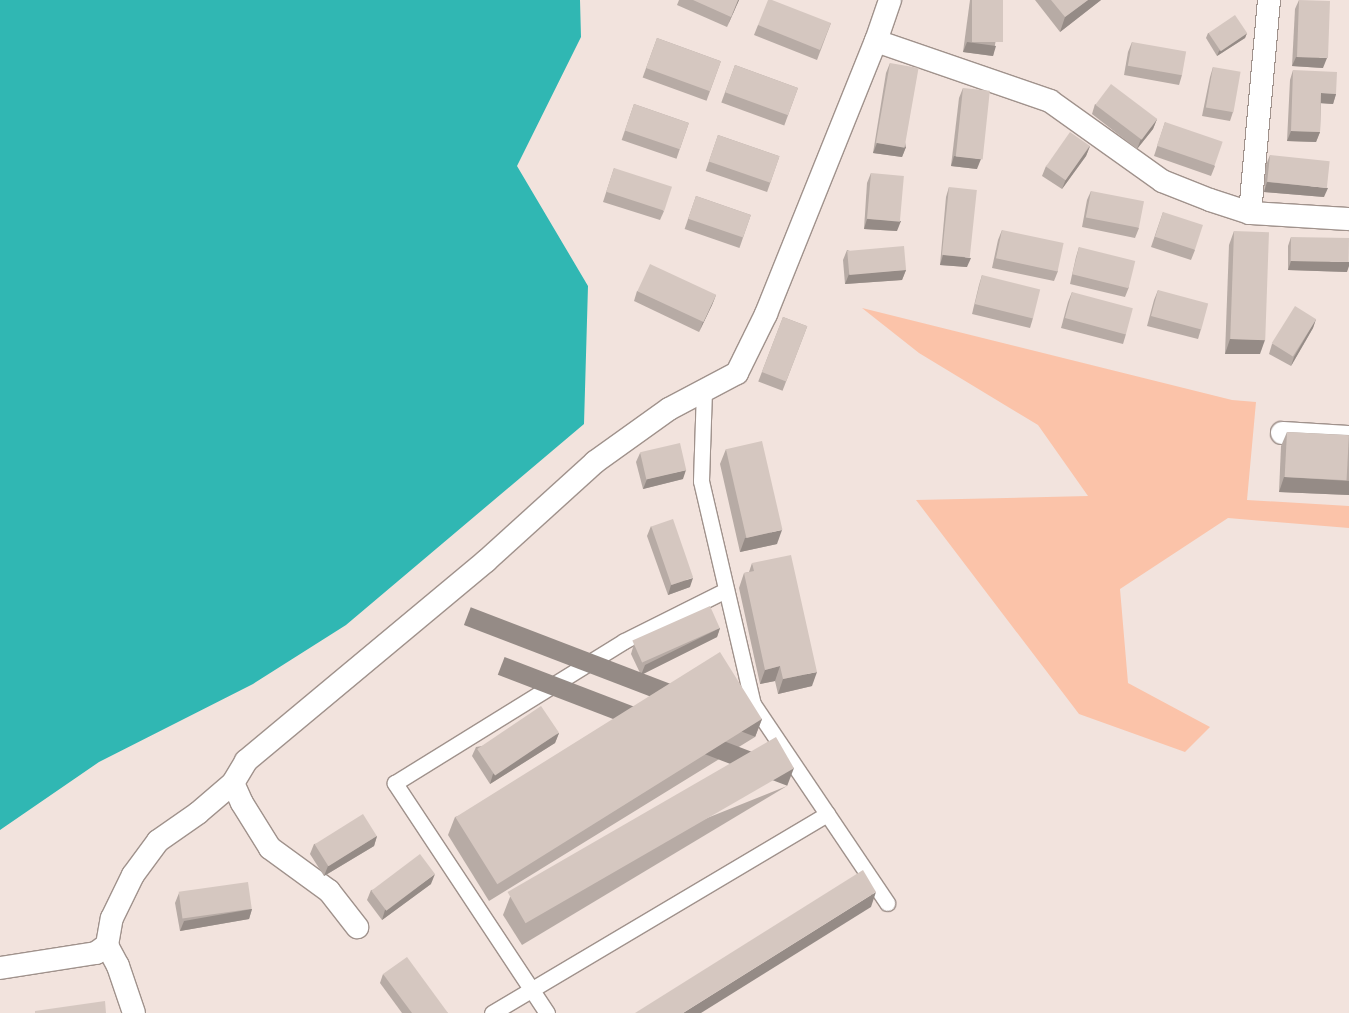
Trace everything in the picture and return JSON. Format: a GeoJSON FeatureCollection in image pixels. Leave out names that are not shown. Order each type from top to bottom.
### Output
{"type":"FeatureCollection","features":[{"type":"Feature","properties":{"kind":"street"},"geometry":{"type":"LineString","coordinates":[[134,1013],[118,966],[107,945],[112,918],[133,875],[158,841],[198,813],[234,783],[246,761],[486,560],[595,462],[669,410],[737,373],[766,314],[876,41],[890,0]]}},
{"type":"Feature","properties":{"kind":"street"},"geometry":{"type":"LineString","coordinates":[[1250,213],[1269,0]]}},
{"type":"Feature","properties":{"kind":"street"},"geometry":{"type":"LineString","coordinates":[[876,41],[1050,101],[1162,181],[1250,213],[1349,220]]}},
{"type":"Feature","properties":{"kind":"street"},"geometry":{"type":"LineString","coordinates":[[1282,433],[1349,437]]}},
{"type":"Feature","properties":{"kind":"street"},"geometry":{"type":"LineString","coordinates":[[234,783],[242,803],[270,848],[329,891],[357,927]]}},
{"type":"Feature","properties":{"kind":"street"},"geometry":{"type":"LineString","coordinates":[[0,968],[96,953],[107,945]]}},
{"type":"Feature","properties":{"kind":"lane"},"geometry":{"type":"LineString","coordinates":[[704,390],[702,481],[753,704],[887,903]]}},
{"type":"Feature","properties":{"kind":"lane"},"geometry":{"type":"LineString","coordinates":[[547,1013],[395,783],[624,641],[726,590]]}},
{"type":"Feature","properties":{"kind":"lane"},"geometry":{"type":"LineString","coordinates":[[492,1013],[828,814]]}},
{"type":"Feature","properties":{"kind":"shaded area"},"geometry":{"type":"Polygon","coordinates":[[[862,308],[1232,400],[1256,402],[1247,500],[1349,506],[1349,528],[1228,518],[1120,589],[1128,683],[1210,727],[1185,752],[1079,714],[916,500],[1088,496],[1038,425],[919,353],[862,308]]]}},
{"type":"Feature","properties":{"kind":"water"},"geometry":{"type":"Polygon","coordinates":[[[0,0],[580,0],[581,37],[517,166],[588,286],[584,424],[346,625],[253,684],[99,762],[0,830],[0,0]]]}},
{"type":"Feature","properties":{"kind":"building"},"geometry":{"type":"Polygon","coordinates":[[[693,0],[738,0],[731,17],[693,0]]]}},
{"type":"Feature","properties":{"kind":"building"},"geometry":{"type":"Polygon","coordinates":[[[768,0],[772,0],[831,23],[820,50],[758,25],[768,0]]]}},
{"type":"Feature","properties":{"kind":"building"},"geometry":{"type":"Polygon","coordinates":[[[972,0],[1003,0],[1003,42],[972,42],[972,0]]]}},
{"type":"Feature","properties":{"kind":"building"},"geometry":{"type":"Polygon","coordinates":[[[1051,0],[1088,0],[1065,17],[1051,0]]]}},
{"type":"Feature","properties":{"kind":"building"},"geometry":{"type":"Polygon","coordinates":[[[1299,0],[1330,1],[1328,58],[1297,57],[1299,0]]]}},
{"type":"Feature","properties":{"kind":"building"},"geometry":{"type":"Polygon","coordinates":[[[1235,15],[1247,33],[1221,51],[1208,33],[1235,15]]]}},
{"type":"Feature","properties":{"kind":"building"},"geometry":{"type":"Polygon","coordinates":[[[657,38],[721,61],[710,91],[646,68],[657,38]]]}},
{"type":"Feature","properties":{"kind":"building"},"geometry":{"type":"Polygon","coordinates":[[[1132,42],[1186,52],[1182,75],[1128,66],[1132,42]]]}},
{"type":"Feature","properties":{"kind":"building"},"geometry":{"type":"Polygon","coordinates":[[[890,63],[919,68],[904,148],[876,143],[890,63]]]}},
{"type":"Feature","properties":{"kind":"building"},"geometry":{"type":"Polygon","coordinates":[[[735,65],[798,88],[788,115],[725,92],[735,65]]]}},
{"type":"Feature","properties":{"kind":"building"},"geometry":{"type":"Polygon","coordinates":[[[1213,67],[1241,72],[1233,112],[1206,107],[1213,67]]]}},
{"type":"Feature","properties":{"kind":"building"},"geometry":{"type":"Polygon","coordinates":[[[1293,70],[1337,72],[1336,94],[1321,93],[1320,132],[1291,131],[1293,70]]]}},
{"type":"Feature","properties":{"kind":"building"},"geometry":{"type":"Polygon","coordinates":[[[1111,84],[1157,119],[1142,140],[1095,105],[1111,84]]]}},
{"type":"Feature","properties":{"kind":"building"},"geometry":{"type":"Polygon","coordinates":[[[963,88],[990,91],[983,159],[956,157],[963,88]]]}},
{"type":"Feature","properties":{"kind":"building"},"geometry":{"type":"Polygon","coordinates":[[[634,104],[689,123],[680,149],[625,130],[634,104]]]}},
{"type":"Feature","properties":{"kind":"building"},"geometry":{"type":"Polygon","coordinates":[[[1165,122],[1223,142],[1215,165],[1157,146],[1165,122]]]}},
{"type":"Feature","properties":{"kind":"building"},"geometry":{"type":"Polygon","coordinates":[[[1070,132],[1090,146],[1066,180],[1046,166],[1070,132]]]}},
{"type":"Feature","properties":{"kind":"building"},"geometry":{"type":"Polygon","coordinates":[[[718,135],[779,156],[770,183],[709,161],[718,135]]]}},
{"type":"Feature","properties":{"kind":"building"},"geometry":{"type":"Polygon","coordinates":[[[1270,155],[1330,161],[1327,188],[1267,182],[1270,155]]]}},
{"type":"Feature","properties":{"kind":"building"},"geometry":{"type":"Polygon","coordinates":[[[614,168],[672,187],[664,211],[606,192],[614,168]]]}},
{"type":"Feature","properties":{"kind":"building"},"geometry":{"type":"Polygon","coordinates":[[[871,173],[904,176],[900,222],[867,219],[871,173]]]}},
{"type":"Feature","properties":{"kind":"building"},"geometry":{"type":"Polygon","coordinates":[[[949,187],[977,190],[970,258],[942,255],[949,187]]]}},
{"type":"Feature","properties":{"kind":"building"},"geometry":{"type":"Polygon","coordinates":[[[1091,191],[1144,201],[1139,228],[1086,218],[1091,191]]]}},
{"type":"Feature","properties":{"kind":"building"},"geometry":{"type":"Polygon","coordinates":[[[696,196],[751,215],[743,238],[688,219],[696,196]]]}},
{"type":"Feature","properties":{"kind":"building"},"geometry":{"type":"Polygon","coordinates":[[[1163,212],[1203,225],[1195,250],[1155,237],[1163,212]]]}},
{"type":"Feature","properties":{"kind":"building"},"geometry":{"type":"Polygon","coordinates":[[[1002,230],[1064,243],[1058,271],[996,258],[1002,230]]]}},
{"type":"Feature","properties":{"kind":"building"},"geometry":{"type":"Polygon","coordinates":[[[1234,231],[1269,232],[1265,340],[1230,339],[1234,231]]]}},
{"type":"Feature","properties":{"kind":"building"},"geometry":{"type":"Polygon","coordinates":[[[1291,237],[1349,238],[1349,262],[1291,261],[1291,237]]]}},
{"type":"Feature","properties":{"kind":"building"},"geometry":{"type":"Polygon","coordinates":[[[904,246],[906,270],[849,275],[847,251],[904,246]]]}},
{"type":"Feature","properties":{"kind":"building"},"geometry":{"type":"Polygon","coordinates":[[[1079,247],[1135,261],[1129,288],[1072,274],[1079,247]]]}},
{"type":"Feature","properties":{"kind":"building"},"geometry":{"type":"Polygon","coordinates":[[[650,264],[716,295],[703,322],[637,291],[650,264]]]}},
{"type":"Feature","properties":{"kind":"building"},"geometry":{"type":"Polygon","coordinates":[[[982,275],[1040,290],[1033,319],[975,304],[982,275]]]}},
{"type":"Feature","properties":{"kind":"building"},"geometry":{"type":"Polygon","coordinates":[[[1158,290],[1208,303],[1201,330],[1151,316],[1158,290]]]}},
{"type":"Feature","properties":{"kind":"building"},"geometry":{"type":"Polygon","coordinates":[[[1072,292],[1133,308],[1126,334],[1065,318],[1072,292]]]}},
{"type":"Feature","properties":{"kind":"building"},"geometry":{"type":"Polygon","coordinates":[[[1295,306],[1316,319],[1293,357],[1272,343],[1295,306]]]}},
{"type":"Feature","properties":{"kind":"building"},"geometry":{"type":"Polygon","coordinates":[[[783,317],[807,326],[786,381],[762,372],[783,317]]]}},
{"type":"Feature","properties":{"kind":"building"},"geometry":{"type":"Polygon","coordinates":[[[1287,432],[1349,435],[1347,480],[1285,477],[1287,432]]]}},
{"type":"Feature","properties":{"kind":"building"},"geometry":{"type":"Polygon","coordinates":[[[762,441],[782,530],[746,538],[726,449],[762,441]]]}},
{"type":"Feature","properties":{"kind":"building"},"geometry":{"type":"Polygon","coordinates":[[[680,443],[686,470],[646,480],[640,452],[680,443]]]}},
{"type":"Feature","properties":{"kind":"building"},"geometry":{"type":"Polygon","coordinates":[[[673,519],[693,578],[671,585],[651,526],[673,519]]]}},
{"type":"Feature","properties":{"kind":"building"},"geometry":{"type":"Polygon","coordinates":[[[791,555],[817,672],[783,679],[780,666],[765,670],[744,573],[754,571],[752,563],[791,555]]]}},
{"type":"Feature","properties":{"kind":"building"},"geometry":{"type":"Polygon","coordinates":[[[710,606],[720,628],[642,662],[632,641],[710,606]]]}},
{"type":"Feature","properties":{"kind":"building"},"geometry":{"type":"Polygon","coordinates":[[[720,652],[762,719],[497,884],[455,817],[720,652]]]}},
{"type":"Feature","properties":{"kind":"building"},"geometry":{"type":"Polygon","coordinates":[[[541,706],[559,733],[495,776],[477,749],[541,706]]]}},
{"type":"Feature","properties":{"kind":"building"},"geometry":{"type":"Polygon","coordinates":[[[776,737],[794,768],[526,923],[508,892],[776,737]]]}},
{"type":"Feature","properties":{"kind":"building"},"geometry":{"type":"Polygon","coordinates":[[[363,814],[377,836],[328,866],[315,844],[363,814]]]}},
{"type":"Feature","properties":{"kind":"building"},"geometry":{"type":"Polygon","coordinates":[[[420,854],[435,874],[386,911],[371,891],[420,854]]]}},
{"type":"Feature","properties":{"kind":"building"},"geometry":{"type":"Polygon","coordinates":[[[863,870],[876,892],[683,1013],[635,1013],[863,870]]]}},
{"type":"Feature","properties":{"kind":"building"},"geometry":{"type":"Polygon","coordinates":[[[248,882],[252,909],[182,918],[179,892],[248,882]]]}},
{"type":"Feature","properties":{"kind":"building"},"geometry":{"type":"Polygon","coordinates":[[[407,957],[448,1013],[412,1013],[383,974],[407,957]]]}},
{"type":"Feature","properties":{"kind":"building"},"geometry":{"type":"Polygon","coordinates":[[[105,1001],[106,1013],[35,1013],[35,1011],[105,1001]]]}}]}
